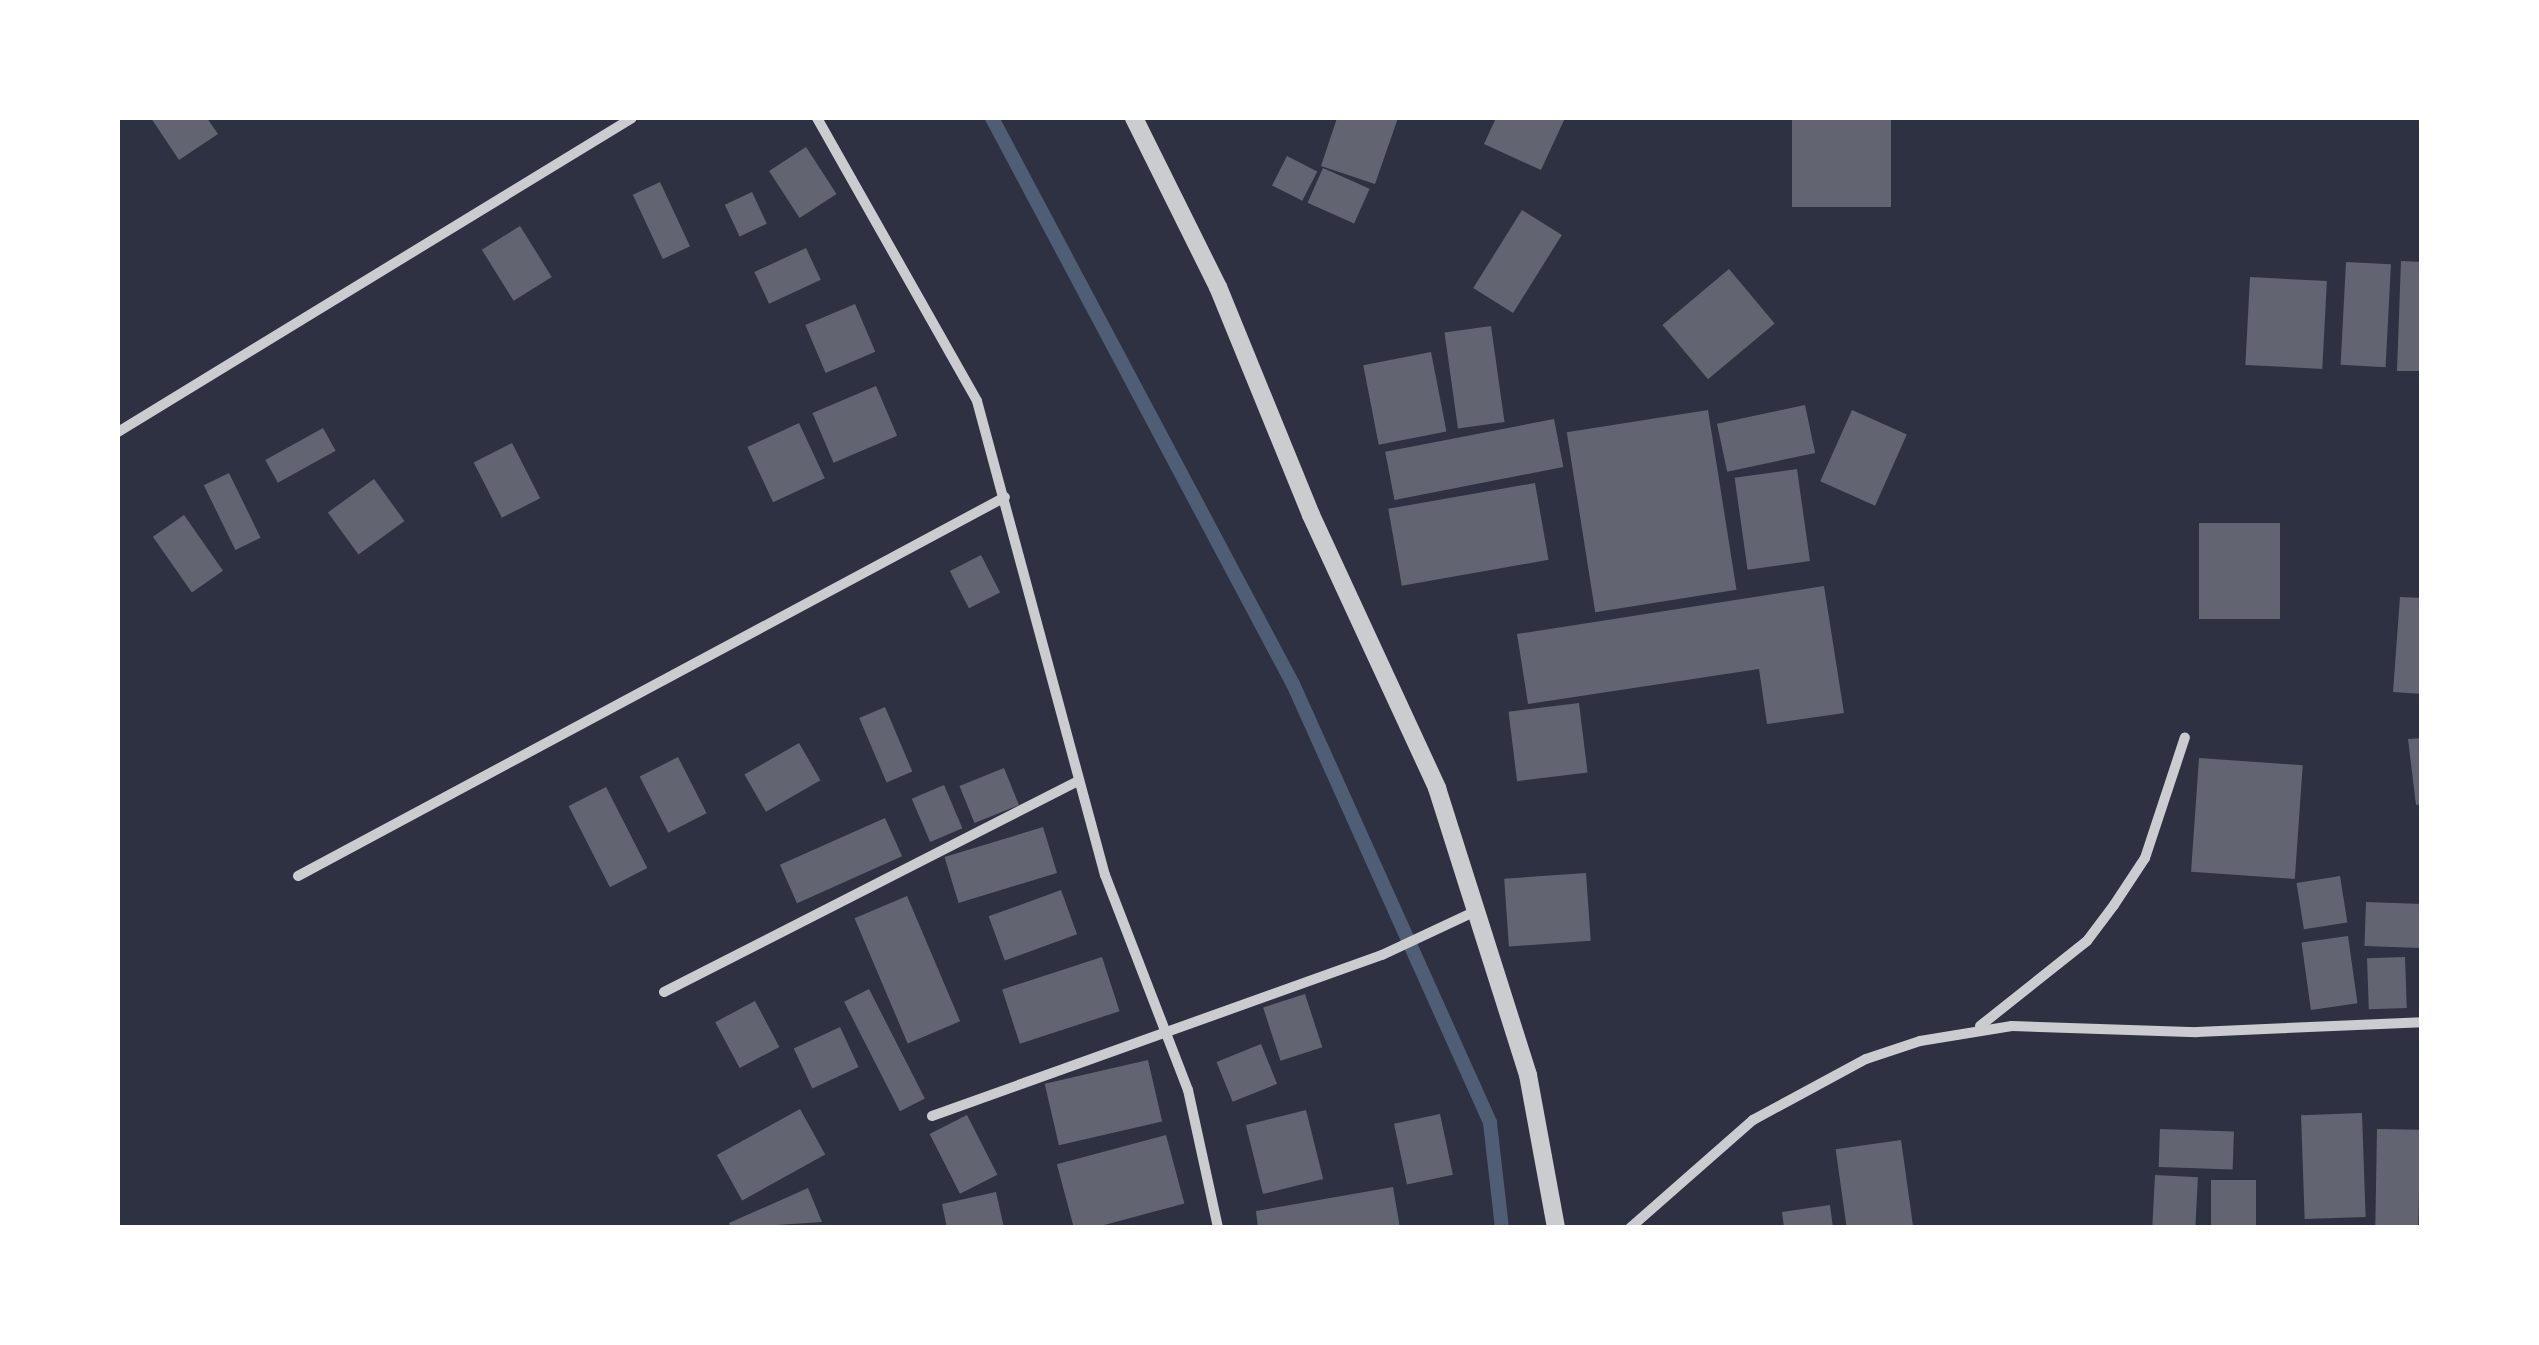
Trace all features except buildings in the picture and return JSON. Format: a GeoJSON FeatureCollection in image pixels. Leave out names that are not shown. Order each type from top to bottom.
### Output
{"type":"FeatureCollection","features":[{"type":"Feature","properties":{"kind":"street"},"geometry":{"type":"LineString","coordinates":[[118,432],[632,118]]}},
{"type":"Feature","properties":{"kind":"street"},"geometry":{"type":"LineString","coordinates":[[817,118],[977,401],[1105,875],[1167,1031],[1210,1172],[1218,1228]]}},
{"type":"Feature","properties":{"kind":"street"},"geometry":{"type":"LineString","coordinates":[[1134,118],[1218,287],[1311,515],[1399,695],[1479,909],[1528,1076],[1556,1228]]}},
{"type":"Feature","properties":{"kind":"street"},"geometry":{"type":"LineString","coordinates":[[298,876],[1005,496]]}},
{"type":"Feature","properties":{"kind":"street"},"geometry":{"type":"LineString","coordinates":[[1975,1029],[2086,941],[2114,905],[2146,858],[2185,736]]}},
{"type":"Feature","properties":{"kind":"street"},"geometry":{"type":"LineString","coordinates":[[664,992],[1078,781]]}},
{"type":"Feature","properties":{"kind":"street"},"geometry":{"type":"LineString","coordinates":[[932,1116],[1382,955],[1479,909]]}},
{"type":"Feature","properties":{"kind":"street"},"geometry":{"type":"LineString","coordinates":[[1630,1228],[1754,1120],[1809,1088],[1866,1059],[1975,1029],[2196,1032],[2422,1022]]}},
{"type":"Feature","properties":{"kind":"waterway"},"geometry":{"type":"LineString","coordinates":[[992,118],[1293,684],[1490,1123],[1502,1228]]}}]}
